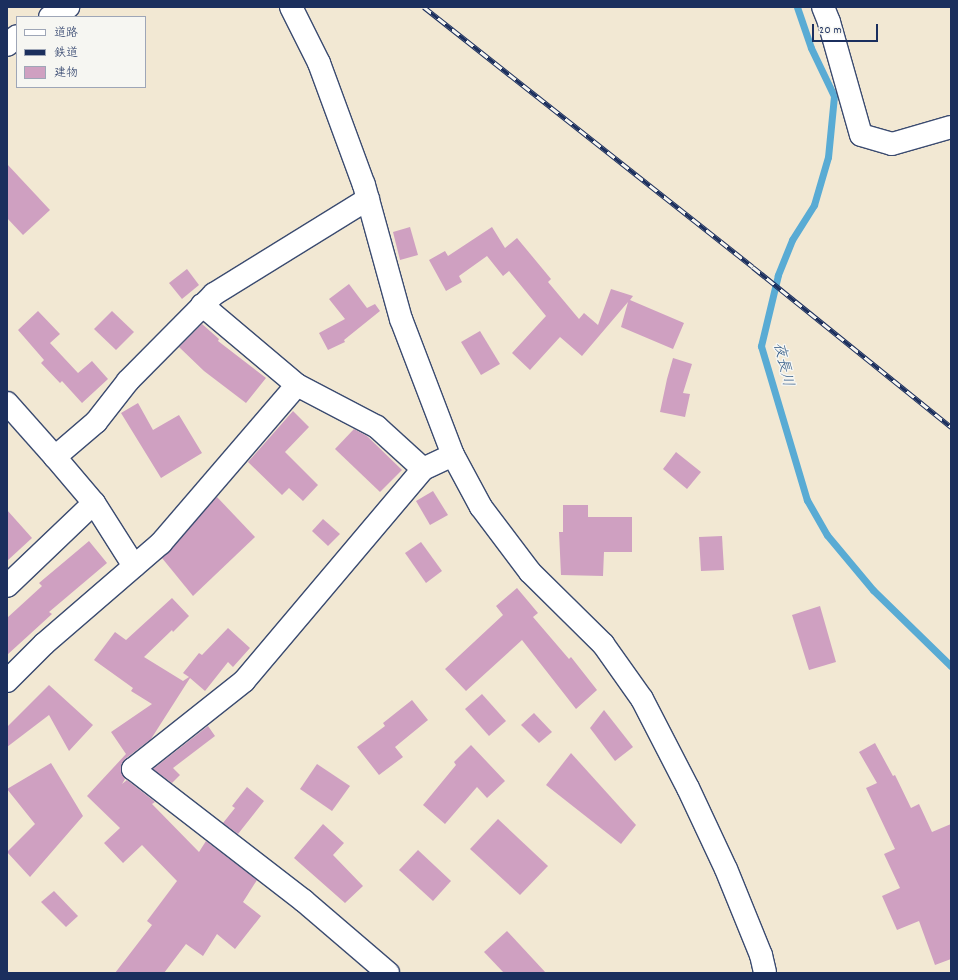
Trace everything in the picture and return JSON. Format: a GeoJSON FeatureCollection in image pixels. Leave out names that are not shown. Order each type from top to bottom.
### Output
{"type":"FeatureCollection","features":[{"type":"Feature","properties":{"kind":"street"},"geometry":{"type":"LineString","coordinates":[[52,16],[68,7]]}},
{"type":"Feature","properties":{"kind":"street"},"geometry":{"type":"LineString","coordinates":[[291,7],[319,63],[368,199],[400,319],[453,455],[481,506],[530,572],[603,644],[642,699],[688,788],[726,869],[761,955],[766,973]]}},
{"type":"Feature","properties":{"kind":"street"},"geometry":{"type":"LineString","coordinates":[[823,7],[829,22],[861,135],[892,144],[951,128]]}},
{"type":"Feature","properties":{"kind":"street"},"geometry":{"type":"LineString","coordinates":[[7,45],[16,37]]}},
{"type":"Feature","properties":{"kind":"street"},"geometry":{"type":"LineString","coordinates":[[55,457],[96,422],[128,380],[214,294],[368,199]]}},
{"type":"Feature","properties":{"kind":"street"},"geometry":{"type":"LineString","coordinates":[[202,305],[297,385],[377,427],[423,469]]}},
{"type":"Feature","properties":{"kind":"street"},"geometry":{"type":"LineString","coordinates":[[7,681],[44,644],[161,543],[297,385]]}},
{"type":"Feature","properties":{"kind":"street"},"geometry":{"type":"LineString","coordinates":[[7,403],[94,503],[134,566]]}},
{"type":"Feature","properties":{"kind":"street"},"geometry":{"type":"LineString","coordinates":[[388,973],[304,901],[133,769],[244,681],[423,469],[453,455]]}},
{"type":"Feature","properties":{"kind":"street"},"geometry":{"type":"LineString","coordinates":[[7,586],[94,503]]}},
{"type":"Feature","properties":{"kind":"building"},"geometry":{"type":"Polygon","coordinates":[[[7,164],[50,210],[23,235],[7,218],[7,164]]]}},
{"type":"Feature","properties":{"kind":"building"},"geometry":{"type":"Polygon","coordinates":[[[410,227],[418,255],[400,260],[393,232],[410,227]]]}},
{"type":"Feature","properties":{"kind":"building"},"geometry":{"type":"Polygon","coordinates":[[[492,227],[505,248],[517,238],[551,279],[548,282],[579,319],[584,313],[598,325],[611,289],[633,296],[630,300],[684,323],[673,349],[621,327],[628,302],[582,356],[560,337],[530,370],[512,353],[546,316],[509,271],[503,276],[487,256],[459,276],[462,282],[446,291],[429,260],[445,251],[448,256],[492,227]]]}},
{"type":"Feature","properties":{"kind":"building"},"geometry":{"type":"Polygon","coordinates":[[[187,269],[199,285],[182,299],[169,283],[187,269]]]}},
{"type":"Feature","properties":{"kind":"building"},"geometry":{"type":"Polygon","coordinates":[[[349,284],[367,308],[375,304],[380,311],[344,340],[345,342],[328,350],[319,333],[345,319],[329,299],[349,284]]]}},
{"type":"Feature","properties":{"kind":"building"},"geometry":{"type":"Polygon","coordinates":[[[38,311],[60,334],[50,343],[78,373],[92,361],[108,379],[82,403],[62,381],[60,383],[41,363],[44,360],[18,330],[38,311]]]}},
{"type":"Feature","properties":{"kind":"building"},"geometry":{"type":"Polygon","coordinates":[[[112,311],[134,332],[116,350],[94,329],[112,311]]]}},
{"type":"Feature","properties":{"kind":"building"},"geometry":{"type":"Polygon","coordinates":[[[202,324],[219,339],[218,341],[266,378],[246,403],[204,371],[179,347],[202,324]]]}},
{"type":"Feature","properties":{"kind":"building"},"geometry":{"type":"Polygon","coordinates":[[[480,331],[500,364],[481,375],[461,342],[480,331]]]}},
{"type":"Feature","properties":{"kind":"building"},"geometry":{"type":"Polygon","coordinates":[[[673,358],[692,364],[683,393],[690,394],[685,417],[660,412],[673,358]]]}},
{"type":"Feature","properties":{"kind":"building"},"geometry":{"type":"Polygon","coordinates":[[[138,403],[153,430],[179,415],[202,453],[161,478],[121,413],[138,403]]]}},
{"type":"Feature","properties":{"kind":"building"},"geometry":{"type":"Polygon","coordinates":[[[293,411],[309,427],[285,452],[318,485],[303,501],[289,488],[282,495],[248,462],[293,411]]]}},
{"type":"Feature","properties":{"kind":"building"},"geometry":{"type":"Polygon","coordinates":[[[354,429],[367,436],[402,470],[380,492],[335,449],[354,429]]]}},
{"type":"Feature","properties":{"kind":"building"},"geometry":{"type":"Polygon","coordinates":[[[676,452],[701,472],[687,489],[663,469],[676,452]]]}},
{"type":"Feature","properties":{"kind":"building"},"geometry":{"type":"Polygon","coordinates":[[[433,491],[448,515],[430,525],[416,501],[433,491]]]}},
{"type":"Feature","properties":{"kind":"building"},"geometry":{"type":"Polygon","coordinates":[[[217,497],[255,537],[193,596],[162,558],[217,497]]]}},
{"type":"Feature","properties":{"kind":"building"},"geometry":{"type":"Polygon","coordinates":[[[563,505],[588,505],[588,517],[632,517],[632,552],[604,552],[603,576],[561,575],[559,532],[563,532],[563,505]]]}},
{"type":"Feature","properties":{"kind":"building"},"geometry":{"type":"Polygon","coordinates":[[[7,510],[32,538],[7,561],[7,510]]]}},
{"type":"Feature","properties":{"kind":"building"},"geometry":{"type":"Polygon","coordinates":[[[323,519],[340,534],[328,546],[312,531],[323,519]]]}},
{"type":"Feature","properties":{"kind":"building"},"geometry":{"type":"Polygon","coordinates":[[[722,536],[724,570],[701,571],[699,537],[722,536]]]}},
{"type":"Feature","properties":{"kind":"building"},"geometry":{"type":"Polygon","coordinates":[[[89,541],[107,563],[49,612],[52,614],[7,655],[7,618],[42,586],[39,583],[89,541]]]}},
{"type":"Feature","properties":{"kind":"building"},"geometry":{"type":"Polygon","coordinates":[[[421,542],[442,571],[426,583],[405,553],[421,542]]]}},
{"type":"Feature","properties":{"kind":"building"},"geometry":{"type":"Polygon","coordinates":[[[517,588],[538,613],[533,617],[569,659],[571,657],[597,690],[576,709],[522,640],[466,691],[445,669],[503,615],[496,606],[517,588]]]}},
{"type":"Feature","properties":{"kind":"building"},"geometry":{"type":"Polygon","coordinates":[[[172,598],[189,616],[144,657],[183,681],[189,677],[183,673],[199,653],[202,655],[228,628],[250,648],[233,667],[228,662],[205,691],[190,678],[151,739],[125,759],[121,765],[121,772],[125,779],[122,784],[127,780],[155,802],[152,804],[199,852],[206,841],[257,880],[243,902],[261,916],[235,949],[217,934],[203,956],[186,944],[164,973],[115,973],[152,925],[147,921],[177,881],[142,845],[123,863],[104,843],[120,828],[87,796],[126,754],[111,732],[152,704],[131,691],[133,688],[94,660],[115,632],[126,640],[172,598]]]}},
{"type":"Feature","properties":{"kind":"building"},"geometry":{"type":"Polygon","coordinates":[[[820,606],[836,662],[809,670],[792,615],[820,606]]]}},
{"type":"Feature","properties":{"kind":"building"},"geometry":{"type":"Polygon","coordinates":[[[49,685],[93,725],[69,751],[49,715],[7,747],[7,727],[49,685]]]}},
{"type":"Feature","properties":{"kind":"building"},"geometry":{"type":"Polygon","coordinates":[[[482,694],[506,721],[489,736],[465,709],[482,694]]]}},
{"type":"Feature","properties":{"kind":"building"},"geometry":{"type":"Polygon","coordinates":[[[412,700],[428,720],[395,747],[403,757],[379,775],[357,747],[385,726],[383,723],[412,700]]]}},
{"type":"Feature","properties":{"kind":"building"},"geometry":{"type":"Polygon","coordinates":[[[604,710],[633,747],[615,761],[590,728],[604,710]]]}},
{"type":"Feature","properties":{"kind":"building"},"geometry":{"type":"Polygon","coordinates":[[[534,713],[552,732],[539,743],[521,725],[534,713]]]}},
{"type":"Feature","properties":{"kind":"building"},"geometry":{"type":"Polygon","coordinates":[[[208,726],[215,736],[173,768],[180,775],[172,783],[153,769],[208,726]]]}},
{"type":"Feature","properties":{"kind":"building"},"geometry":{"type":"Polygon","coordinates":[[[875,743],[893,776],[895,775],[911,808],[919,804],[932,832],[951,824],[951,959],[935,965],[919,921],[897,930],[882,896],[900,888],[884,854],[895,849],[866,788],[877,783],[859,752],[875,743]]]}},
{"type":"Feature","properties":{"kind":"building"},"geometry":{"type":"Polygon","coordinates":[[[471,745],[505,781],[487,798],[477,787],[445,824],[423,805],[456,765],[454,762],[471,745]]]}},
{"type":"Feature","properties":{"kind":"building"},"geometry":{"type":"Polygon","coordinates":[[[571,753],[636,825],[621,844],[546,785],[571,753]]]}},
{"type":"Feature","properties":{"kind":"building"},"geometry":{"type":"Polygon","coordinates":[[[51,763],[83,816],[30,877],[7,852],[35,824],[7,789],[51,763]]]}},
{"type":"Feature","properties":{"kind":"building"},"geometry":{"type":"Polygon","coordinates":[[[317,764],[350,786],[332,811],[300,789],[317,764]]]}},
{"type":"Feature","properties":{"kind":"building"},"geometry":{"type":"Polygon","coordinates":[[[247,787],[264,801],[238,834],[223,823],[235,808],[232,806],[247,787]]]}},
{"type":"Feature","properties":{"kind":"building"},"geometry":{"type":"Polygon","coordinates":[[[498,819],[548,866],[520,895],[470,849],[498,819]]]}},
{"type":"Feature","properties":{"kind":"building"},"geometry":{"type":"Polygon","coordinates":[[[323,824],[344,843],[333,855],[363,886],[345,903],[294,858],[323,824]]]}},
{"type":"Feature","properties":{"kind":"building"},"geometry":{"type":"Polygon","coordinates":[[[418,850],[451,881],[433,901],[399,870],[418,850]]]}},
{"type":"Feature","properties":{"kind":"building"},"geometry":{"type":"Polygon","coordinates":[[[54,891],[78,916],[66,927],[41,902],[54,891]]]}},
{"type":"Feature","properties":{"kind":"building"},"geometry":{"type":"Polygon","coordinates":[[[507,931],[546,973],[504,973],[484,952],[507,931]]]}},
{"type":"Feature","properties":{"kind":"waterway","name":"夜長川"},"geometry":{"type":"LineString","coordinates":[[797,7],[811,48],[834,96],[828,157],[814,205],[792,240],[778,275],[761,346],[807,500],[827,535],[873,590],[951,666]]}},
{"type":"Feature","properties":{"kind":"railway"},"geometry":{"type":"LineString","coordinates":[[424,7],[753,267],[951,427]]}}]}
